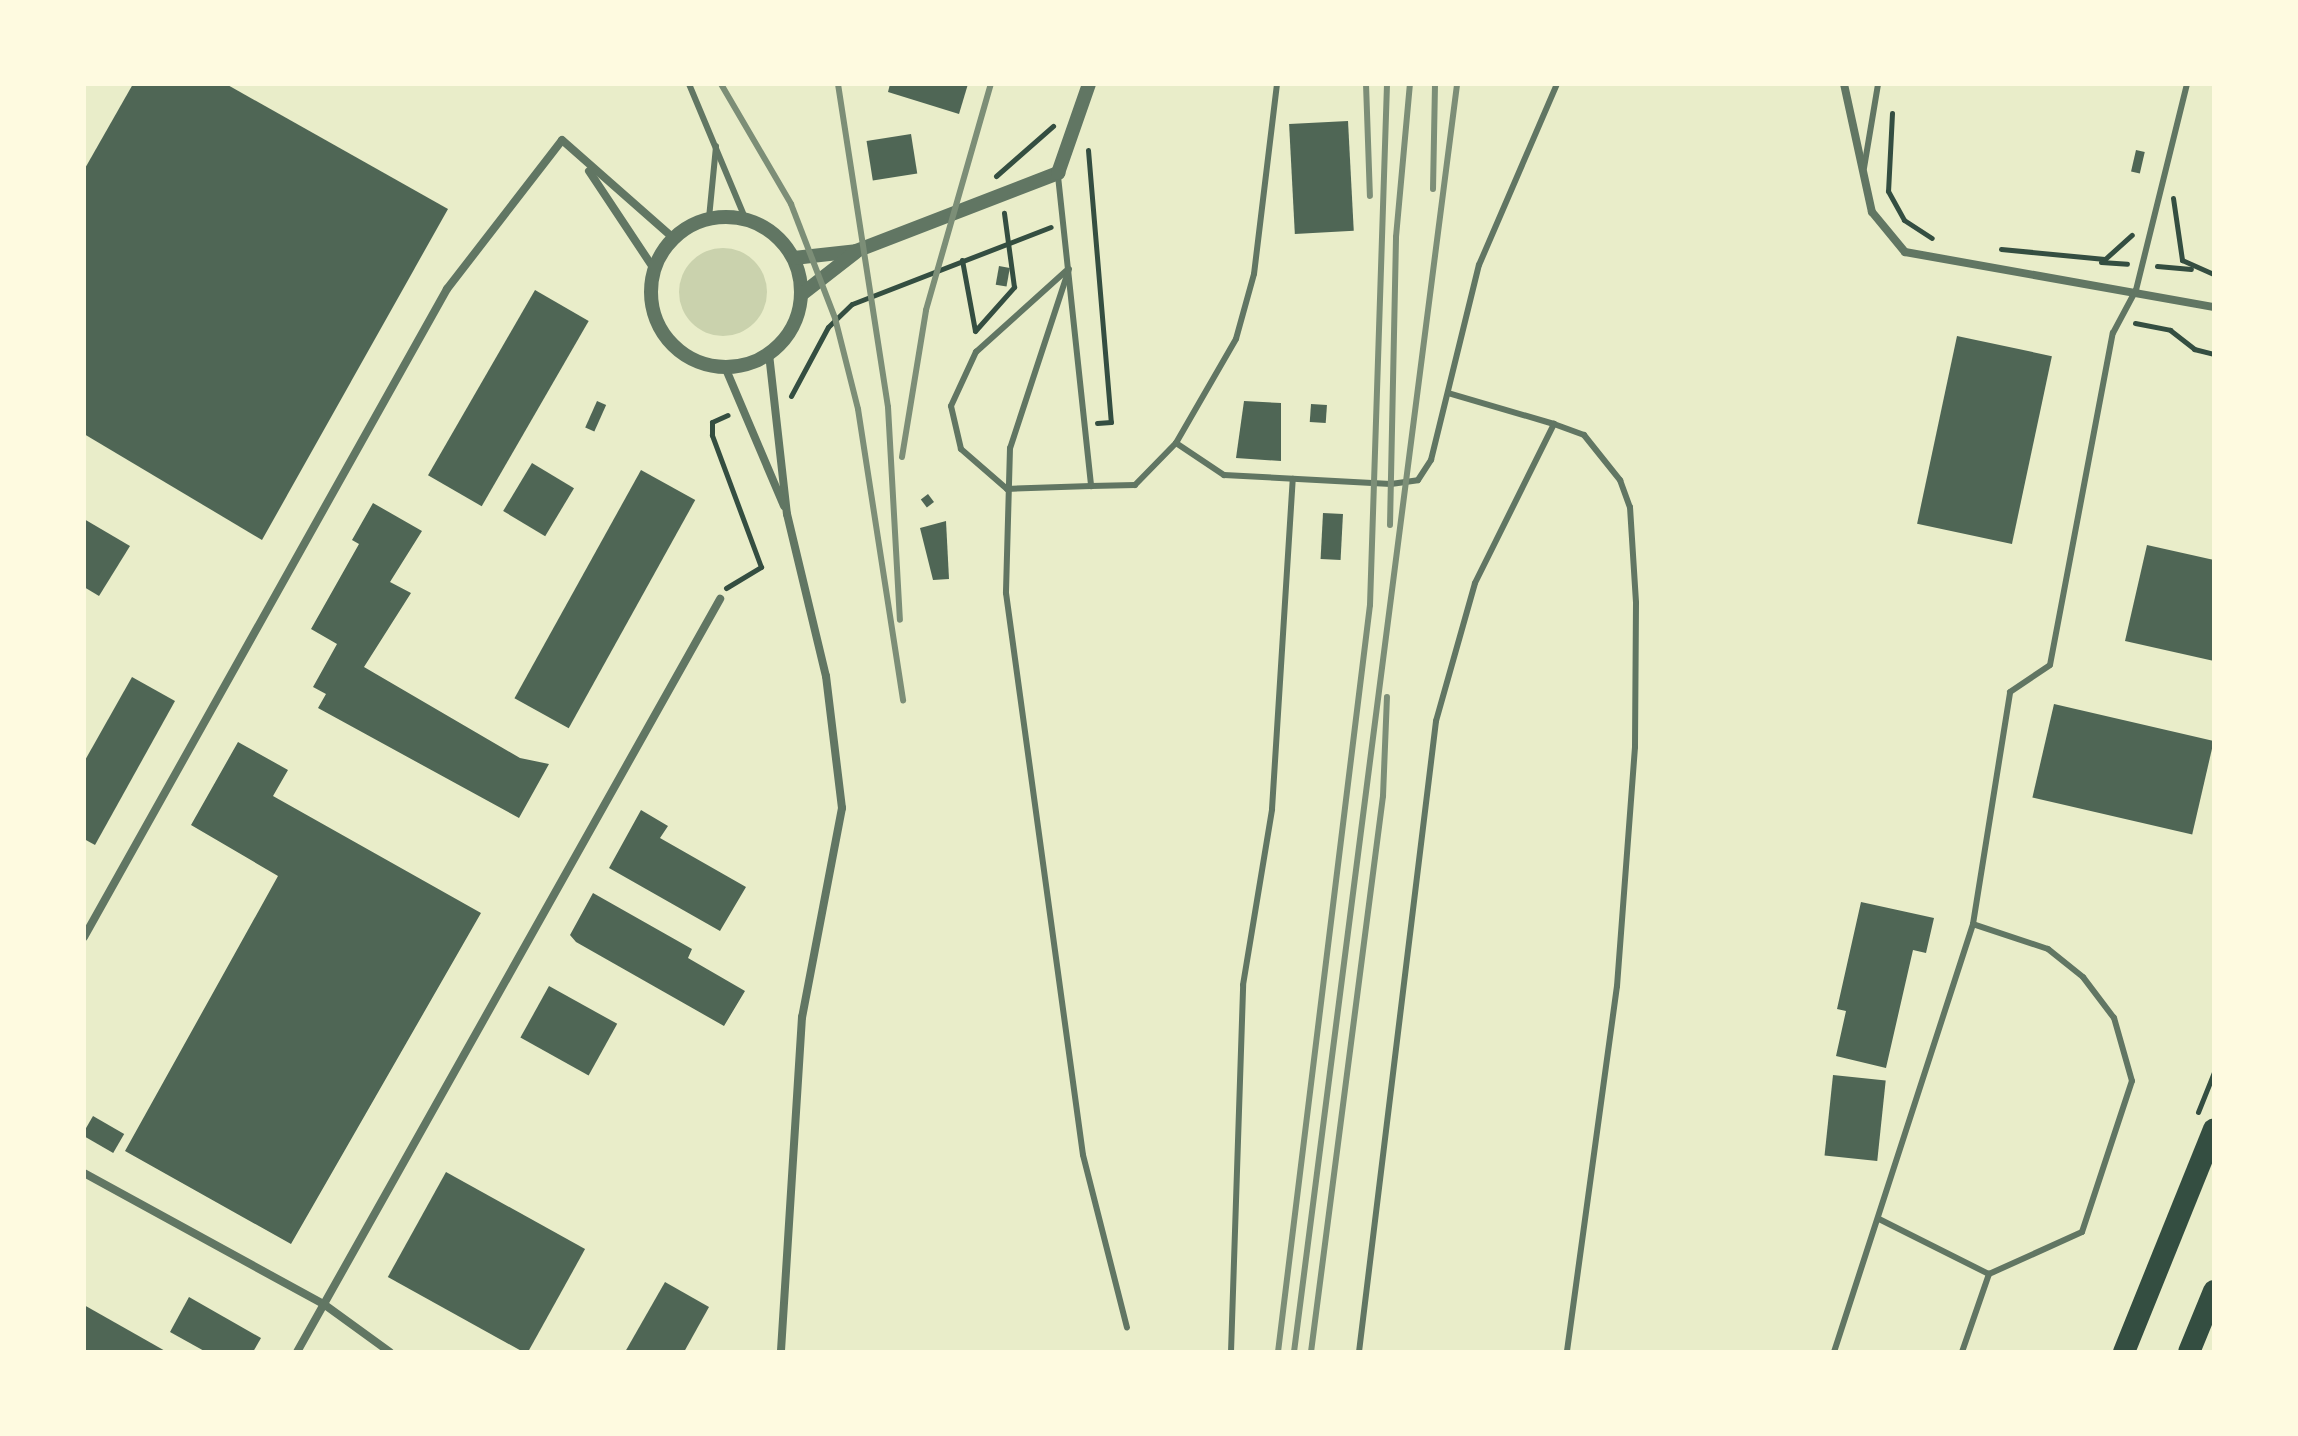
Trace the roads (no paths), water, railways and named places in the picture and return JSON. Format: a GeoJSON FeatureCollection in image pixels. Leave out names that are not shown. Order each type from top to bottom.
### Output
{"type":"FeatureCollection","features":[{"type":"Feature","properties":{"kind":"highway"},"geometry":{"type":"LineString","coordinates":[[2124,1352],[2214,1129]]}},
{"type":"Feature","properties":{"kind":"highway"},"geometry":{"type":"LineString","coordinates":[[2189,1352],[2214,1291]]}},
{"type":"Feature","properties":{"kind":"street"},"geometry":{"type":"LineString","coordinates":[[794,258],[856,251],[1058,173],[1089,84]]}},
{"type":"Feature","properties":{"kind":"street"},"geometry":{"type":"LineString","coordinates":[[1844,84],[1878,224],[1921,259],[2136,290],[2214,307]]}},
{"type":"Feature","properties":{"kind":"street"},"geometry":{"type":"LineString","coordinates":[[84,937],[447,289],[562,140],[584,163],[673,238]]}},
{"type":"Feature","properties":{"kind":"street"},"geometry":{"type":"LineString","coordinates":[[584,163],[654,269]]}},
{"type":"Feature","properties":{"kind":"street"},"geometry":{"type":"LineString","coordinates":[[709,218],[745,218],[782,240],[794,258],[802,294],[798,317],[769,354],[725,367],[691,358],[665,336],[652,303],[654,269],[673,238],[709,218]]}},
{"type":"Feature","properties":{"kind":"street"},"geometry":{"type":"LineString","coordinates":[[802,294],[856,251]]}},
{"type":"Feature","properties":{"kind":"street"},"geometry":{"type":"LineString","coordinates":[[769,354],[787,514],[826,676],[842,808],[802,1017],[781,1352]]}},
{"type":"Feature","properties":{"kind":"street"},"geometry":{"type":"LineString","coordinates":[[725,367],[787,514]]}},
{"type":"Feature","properties":{"kind":"street"},"geometry":{"type":"LineString","coordinates":[[297,1352],[720,599]]}},
{"type":"Feature","properties":{"kind":"street"},"geometry":{"type":"LineString","coordinates":[[84,1173],[325,1305],[390,1352]]}},
{"type":"Feature","properties":{"kind":"lane"},"geometry":{"type":"LineString","coordinates":[[689,84],[717,142],[745,218]]}},
{"type":"Feature","properties":{"kind":"lane"},"geometry":{"type":"LineString","coordinates":[[1069,269],[976,352],[951,406],[961,449],[1007,489],[1135,485],[1176,443],[1236,339],[1254,274],[1277,84]]}},
{"type":"Feature","properties":{"kind":"lane"},"geometry":{"type":"LineString","coordinates":[[1176,443],[1224,475],[1418,480],[1431,460],[1479,265],[1557,84]]}},
{"type":"Feature","properties":{"kind":"lane"},"geometry":{"type":"LineString","coordinates":[[1863,171],[1878,84]]}},
{"type":"Feature","properties":{"kind":"lane"},"geometry":{"type":"LineString","coordinates":[[1836,1351],[1973,924],[2010,692],[2050,665],[2120,320],[2136,290],[2187,84]]}},
{"type":"Feature","properties":{"kind":"lane"},"geometry":{"type":"LineString","coordinates":[[709,218],[717,142]]}},
{"type":"Feature","properties":{"kind":"lane"},"geometry":{"type":"LineString","coordinates":[[1058,173],[1087,423],[1091,486]]}},
{"type":"Feature","properties":{"kind":"lane"},"geometry":{"type":"LineString","coordinates":[[1069,269],[1018,422],[1007,489],[1010,660],[1083,1155],[1127,1327]]}},
{"type":"Feature","properties":{"kind":"lane"},"geometry":{"type":"LineString","coordinates":[[1448,393],[1584,435],[1620,480],[1630,507],[1636,603],[1635,747],[1617,986],[1567,1352]]}},
{"type":"Feature","properties":{"kind":"lane"},"geometry":{"type":"LineString","coordinates":[[1359,1352],[1436,721],[1475,583],[1554,424]]}},
{"type":"Feature","properties":{"kind":"lane"},"geometry":{"type":"LineString","coordinates":[[1231,1352],[1243,985],[1272,809],[1293,479]]}},
{"type":"Feature","properties":{"kind":"lane"},"geometry":{"type":"LineString","coordinates":[[1962,1352],[1989,1274],[2082,1232],[2132,1081],[2114,1018],[2083,977],[2048,949],[1973,924]]}},
{"type":"Feature","properties":{"kind":"lane"},"geometry":{"type":"LineString","coordinates":[[1879,1219],[1989,1274]]}},
{"type":"Feature","properties":{"kind":"railway"},"geometry":{"type":"LineString","coordinates":[[721,84],[791,204],[835,318],[858,409],[903,701]]}},
{"type":"Feature","properties":{"kind":"railway"},"geometry":{"type":"LineString","coordinates":[[838,84],[888,407],[900,620]]}},
{"type":"Feature","properties":{"kind":"railway"},"geometry":{"type":"LineString","coordinates":[[902,457],[926,310],[991,84]]}},
{"type":"Feature","properties":{"kind":"railway"},"geometry":{"type":"LineString","coordinates":[[1366,84],[1370,196]]}},
{"type":"Feature","properties":{"kind":"railway"},"geometry":{"type":"LineString","coordinates":[[1278,1352],[1370,605],[1387,84]]}},
{"type":"Feature","properties":{"kind":"railway"},"geometry":{"type":"LineString","coordinates":[[1390,525],[1396,237],[1410,84]]}},
{"type":"Feature","properties":{"kind":"railway"},"geometry":{"type":"LineString","coordinates":[[1433,189],[1435,84]]}},
{"type":"Feature","properties":{"kind":"railway"},"geometry":{"type":"LineString","coordinates":[[1294,1352],[1457,84]]}},
{"type":"Feature","properties":{"kind":"railway"},"geometry":{"type":"LineString","coordinates":[[1311,1352],[1383,796],[1387,697]]}}]}
